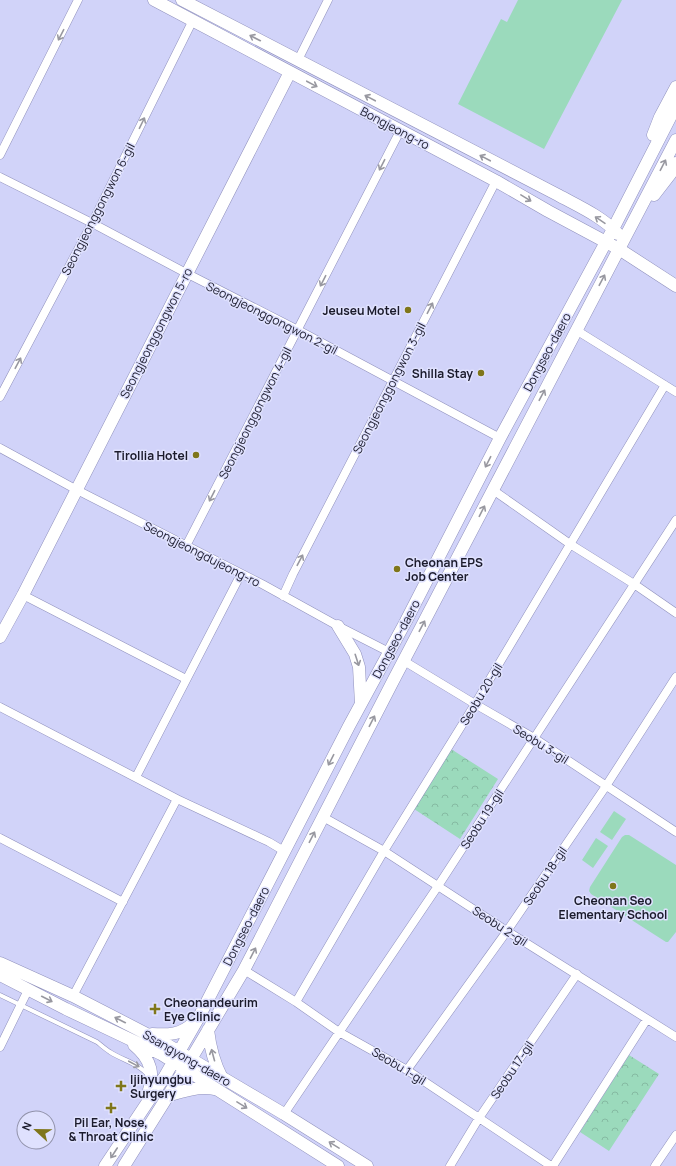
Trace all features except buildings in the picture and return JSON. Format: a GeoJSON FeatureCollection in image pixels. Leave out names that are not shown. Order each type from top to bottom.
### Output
{"type":"FeatureCollection","features":[{"type":"Feature","properties":{"kind":"main road","name":"Bongjeong-ro"},"geometry":{"type":"LineString","coordinates":[[154,0],[400,131],[496,180],[548,211],[606,242],[621,245]]}},
{"type":"Feature","properties":{"kind":"main road","name":"Bongjeong-ro"},"geometry":{"type":"LineString","coordinates":[[182,0],[592,214],[613,229],[621,245],[634,259],[676,286]]}},
{"type":"Feature","properties":{"kind":"main road","name":"Seongjeonggongwon 5-ro"},"geometry":{"type":"LineString","coordinates":[[0,637],[77,490],[186,273],[290,72]]}},
{"type":"Feature","properties":{"kind":"main road"},"geometry":{"type":"LineString","coordinates":[[620,215],[660,117],[676,87]]}},
{"type":"Feature","properties":{"kind":"main road","name":"Dongseo-daero"},"geometry":{"type":"LineString","coordinates":[[105,1166],[144,1107],[199,1017],[500,438],[613,229],[676,106]]}},
{"type":"Feature","properties":{"kind":"main road","name":"Dongseo-daero"},"geometry":{"type":"LineString","coordinates":[[124,1166],[188,1064],[244,970],[676,140]]}},
{"type":"Feature","properties":{"kind":"main road"},"geometry":{"type":"LineString","coordinates":[[633,223],[674,171]]}},
{"type":"Feature","properties":{"kind":"main road"},"geometry":{"type":"LineString","coordinates":[[338,626],[355,654],[359,667],[361,704]]}},
{"type":"Feature","properties":{"kind":"main road","name":"Seongjeongdujeong-ro"},"geometry":{"type":"LineString","coordinates":[[389,652],[404,660]]}},
{"type":"Feature","properties":{"kind":"main road","name":"Ssangyong-daero"},"geometry":{"type":"LineString","coordinates":[[0,963],[73,996],[140,1030],[188,1064],[216,1089],[338,1166]]}},
{"type":"Feature","properties":{"kind":"main road","name":"Ssangyong-daero"},"geometry":{"type":"LineString","coordinates":[[0,975],[121,1035],[176,1056]]}},
{"type":"Feature","properties":{"kind":"main road"},"geometry":{"type":"LineString","coordinates":[[140,1030],[152,1034],[176,1034],[189,1027],[199,1017]]}},
{"type":"Feature","properties":{"kind":"main road"},"geometry":{"type":"LineString","coordinates":[[208,1030],[216,1067],[222,1078]]}},
{"type":"Feature","properties":{"kind":"main road"},"geometry":{"type":"LineString","coordinates":[[121,1035],[148,1058],[151,1072],[151,1086],[144,1107]]}},
{"type":"Feature","properties":{"kind":"main road","name":"Ssangyong-daero"},"geometry":{"type":"LineString","coordinates":[[188,1064],[222,1078],[368,1166]]}},
{"type":"Feature","properties":{"kind":"main road"},"geometry":{"type":"LineString","coordinates":[[167,1096],[206,1087],[216,1089]]}},
{"type":"Feature","properties":{"kind":"street"},"geometry":{"type":"LineString","coordinates":[[0,155],[78,0]]}},
{"type":"Feature","properties":{"kind":"street"},"geometry":{"type":"LineString","coordinates":[[298,60],[328,0]]}},
{"type":"Feature","properties":{"kind":"street","name":"Seongjeonggongwon 6-gil"},"geometry":{"type":"LineString","coordinates":[[0,397],[92,222],[192,20]]}},
{"type":"Feature","properties":{"kind":"street","name":"Seongjeonggongwon 4-gil"},"geometry":{"type":"LineString","coordinates":[[186,546],[400,131]]}},
{"type":"Feature","properties":{"kind":"street","name":"Seongjeonggongwon 2-gil"},"geometry":{"type":"LineString","coordinates":[[0,177],[92,222],[500,438]]}},
{"type":"Feature","properties":{"kind":"street","name":"Seongjeonggongwon 3-gil"},"geometry":{"type":"LineString","coordinates":[[283,596],[496,180]]}},
{"type":"Feature","properties":{"kind":"street"},"geometry":{"type":"LineString","coordinates":[[576,330],[676,392]]}},
{"type":"Feature","properties":{"kind":"street","name":"Seobu 20-gil"},"geometry":{"type":"LineString","coordinates":[[296,1002],[384,851],[475,704],[665,385]]}},
{"type":"Feature","properties":{"kind":"street","name":"Seongjeongdujeong-ro"},"geometry":{"type":"LineString","coordinates":[[0,448],[77,490],[389,652]]}},
{"type":"Feature","properties":{"kind":"street"},"geometry":{"type":"LineString","coordinates":[[493,490],[570,544],[634,584],[676,613]]}},
{"type":"Feature","properties":{"kind":"street","name":"Seobu 19-gil"},"geometry":{"type":"LineString","coordinates":[[284,1114],[438,886],[676,520]]}},
{"type":"Feature","properties":{"kind":"street"},"geometry":{"type":"LineString","coordinates":[[136,777],[241,574]]}},
{"type":"Feature","properties":{"kind":"street"},"geometry":{"type":"LineString","coordinates":[[23,595],[186,679]]}},
{"type":"Feature","properties":{"kind":"street","name":"Seobu 3-gil"},"geometry":{"type":"LineString","coordinates":[[404,660],[475,704],[534,738],[676,832]]}},
{"type":"Feature","properties":{"kind":"street","name":"Seobu 18-gil"},"geometry":{"type":"LineString","coordinates":[[408,1070],[507,931],[606,786],[676,676]]}},
{"type":"Feature","properties":{"kind":"street"},"geometry":{"type":"LineString","coordinates":[[0,706],[177,798],[269,842],[284,851]]}},
{"type":"Feature","properties":{"kind":"street"},"geometry":{"type":"LineString","coordinates":[[73,996],[177,798]]}},
{"type":"Feature","properties":{"kind":"street","name":"Seobu 2-gil"},"geometry":{"type":"LineString","coordinates":[[323,816],[384,851],[507,931],[676,1037]]}},
{"type":"Feature","properties":{"kind":"street"},"geometry":{"type":"LineString","coordinates":[[0,838],[123,902]]}},
{"type":"Feature","properties":{"kind":"street","name":"Seobu 1-gil"},"geometry":{"type":"LineString","coordinates":[[244,970],[296,1002],[339,1032],[408,1070],[552,1166]]}},
{"type":"Feature","properties":{"kind":"street","name":"Seobu 17-gil"},"geometry":{"type":"LineString","coordinates":[[450,1166],[479,1118],[577,974]]}},
{"type":"Feature","properties":{"kind":"street"},"geometry":{"type":"LineString","coordinates":[[0,1047],[28,990]]}},
{"type":"Feature","properties":{"kind":"street"},"geometry":{"type":"LineString","coordinates":[[552,1166],[647,1019]]}},
{"type":"Feature","properties":{"kind":"street"},"geometry":{"type":"LineString","coordinates":[[656,1166],[676,1135]]}},
{"type":"Feature","properties":{"kind":"lane"},"geometry":{"type":"LineString","coordinates":[[0,995],[97,1042],[110,1052],[144,1070],[149,1076],[151,1086]]}},
{"type":"Feature","properties":{"kind":"green space"},"geometry":{"type":"Polygon","coordinates":[[[518,0],[622,0],[544,149],[458,104],[501,19],[507,22],[518,0]]]}},
{"type":"Feature","properties":{"kind":"green space"},"geometry":{"type":"Polygon","coordinates":[[[451,749],[498,779],[460,839],[414,809],[451,749]]]}},
{"type":"Feature","properties":{"kind":"green space"},"geometry":{"type":"Polygon","coordinates":[[[614,811],[626,819],[612,840],[600,832],[614,811]]]}},
{"type":"Feature","properties":{"kind":"green space"},"geometry":{"type":"Polygon","coordinates":[[[629,835],[676,865],[676,932],[668,942],[591,894],[589,891],[590,887],[622,837],[629,835]]]}},
{"type":"Feature","properties":{"kind":"green space"},"geometry":{"type":"Polygon","coordinates":[[[596,838],[608,846],[593,868],[582,860],[596,838]]]}},
{"type":"Feature","properties":{"kind":"green space"},"geometry":{"type":"Polygon","coordinates":[[[629,1055],[659,1074],[609,1151],[580,1132],[629,1055]]]}},
{"type":"Feature","properties":{"kind":"place","name":"Jeuseu Motel"},"geometry":{"type":"Point","coordinates":[408,310]}},
{"type":"Feature","properties":{"kind":"place","name":"Shilla Stay"},"geometry":{"type":"Point","coordinates":[481,373]}},
{"type":"Feature","properties":{"kind":"place","name":"Tirollia Hotel"},"geometry":{"type":"Point","coordinates":[196,455]}},
{"type":"Feature","properties":{"kind":"place","name":"Cheonan EPS Job Center"},"geometry":{"type":"Point","coordinates":[397,569]}},
{"type":"Feature","properties":{"kind":"place","name":"Cheonan Seo Elementary School"},"geometry":{"type":"Point","coordinates":[613,886]}},
{"type":"Feature","properties":{"kind":"place","name":"Cheonandeurim Eye Clinic"},"geometry":{"type":"Point","coordinates":[155,1009]}},
{"type":"Feature","properties":{"kind":"place","name":"Ijihyungbu Surgery"},"geometry":{"type":"Point","coordinates":[121,1086]}},
{"type":"Feature","properties":{"kind":"place","name":"Pil Ear, Nose, & Throat Clinic"},"geometry":{"type":"Point","coordinates":[111,1108]}}]}
